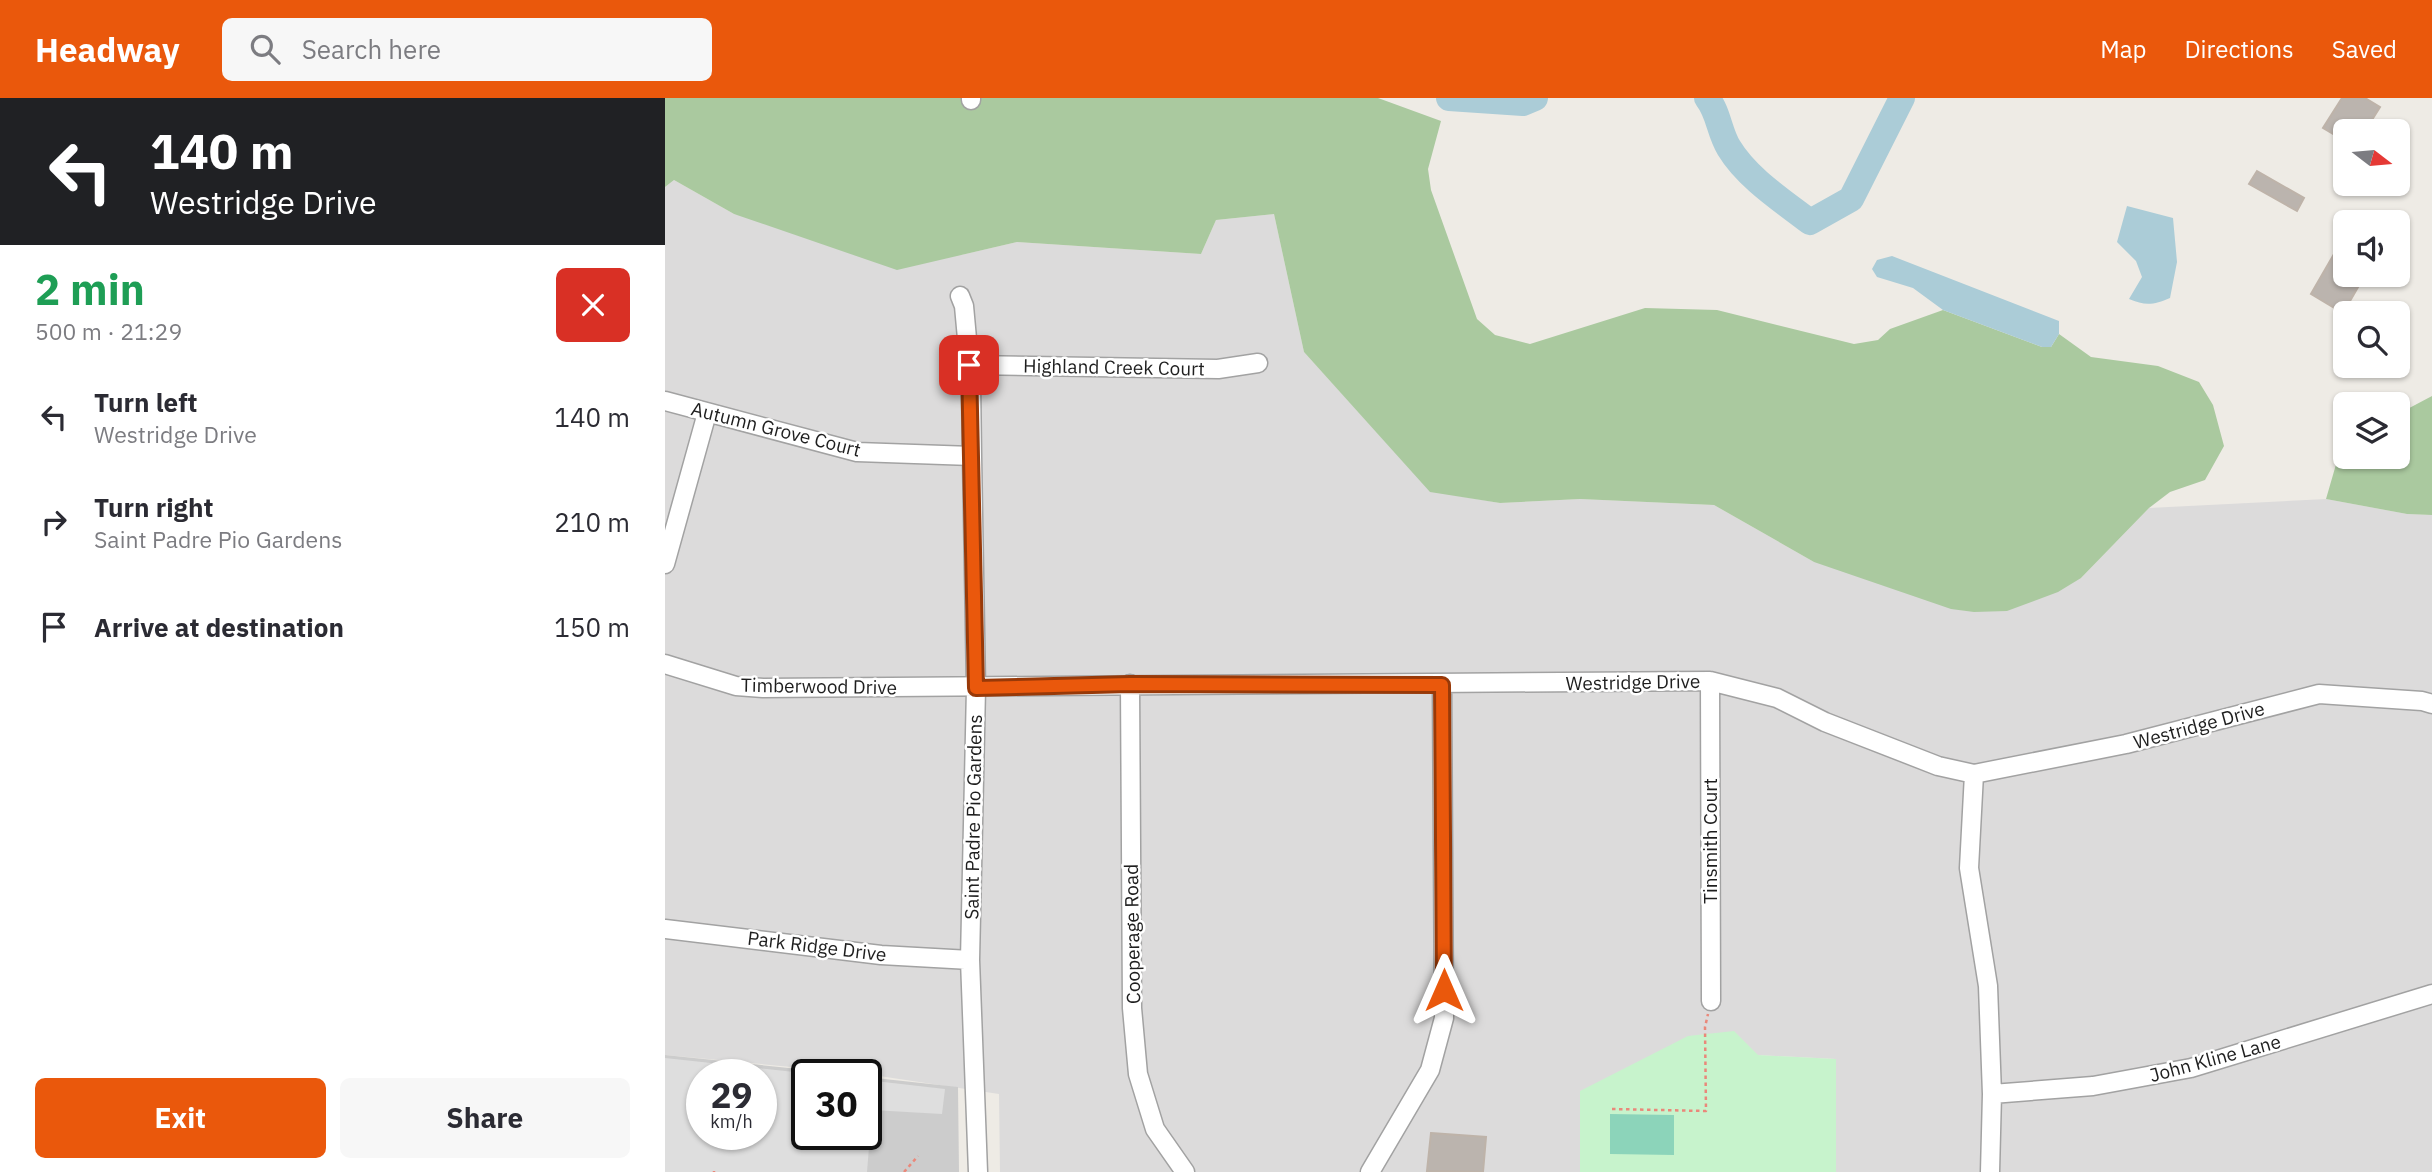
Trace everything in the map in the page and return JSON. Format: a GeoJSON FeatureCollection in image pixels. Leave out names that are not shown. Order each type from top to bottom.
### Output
{"type":"FeatureCollection","features":[{"type":"Feature","properties":{"kind":"street","name":"Saint Padre Pio Gardens"},"geometry":{"type":"LineString","coordinates":[[960,296],[964,306],[969,365],[972,456],[976,688],[970,960],[978,1172]]}},
{"type":"Feature","properties":{"kind":"street","name":"Highland Creek Court"},"geometry":{"type":"LineString","coordinates":[[969,365],[1218,369],[1258,363]]}},
{"type":"Feature","properties":{"kind":"street","name":"Autumn Grove Court"},"geometry":{"type":"LineString","coordinates":[[665,401],[857,452],[972,456]]}},
{"type":"Feature","properties":{"kind":"street"},"geometry":{"type":"LineString","coordinates":[[665,564],[707,413]]}},
{"type":"Feature","properties":{"kind":"street","name":"Timberwood Drive"},"geometry":{"type":"LineString","coordinates":[[665,664],[736,686],[976,688]]}},
{"type":"Feature","properties":{"kind":"street","name":"Westridge Drive"},"geometry":{"type":"LineString","coordinates":[[976,688],[1130,684],[1442,685],[1710,681],[1777,698],[1825,722],[1938,766],[1974,774],[2126,744],[2319,694],[2422,701],[2432,704]]}},
{"type":"Feature","properties":{"kind":"street","name":"Tinsmith Court"},"geometry":{"type":"LineString","coordinates":[[1710,681],[1711,1001]]}},
{"type":"Feature","properties":{"kind":"street","name":"Cooperage Road"},"geometry":{"type":"LineString","coordinates":[[1130,684],[1132,1008],[1138,1074],[1155,1129],[1185,1172]]}},
{"type":"Feature","properties":{"kind":"street"},"geometry":{"type":"LineString","coordinates":[[1370,1172],[1430,1070],[1444,1018],[1442,685]]}},
{"type":"Feature","properties":{"kind":"street"},"geometry":{"type":"LineString","coordinates":[[1974,774],[1969,867],[1988,986],[1992,1094],[1990,1172]]}},
{"type":"Feature","properties":{"kind":"street","name":"Park Ridge Drive"},"geometry":{"type":"LineString","coordinates":[[665,929],[881,955],[970,960]]}},
{"type":"Feature","properties":{"kind":"street","name":"John Kline Lane"},"geometry":{"type":"LineString","coordinates":[[1992,1094],[2093,1086],[2191,1068],[2432,994]]}},
{"type":"Feature","properties":{"kind":"path"},"geometry":{"type":"LineString","coordinates":[[1612,1109],[1706,1111],[1705,1027],[1711,1001]]}},
{"type":"Feature","properties":{"kind":"path"},"geometry":{"type":"LineString","coordinates":[[904,1172],[918,1156]]}},
{"type":"Feature","properties":{"kind":"shaded area"},"geometry":{"type":"Polygon","coordinates":[[[674,180],[734,214],[961,255],[1017,242],[1201,254],[1216,220],[1274,214],[1304,352],[1430,491],[1500,503],[1580,499],[1714,505],[1814,562],[2081,578],[2149,508],[2326,499],[2407,514],[2432,515],[2432,1172],[1836,1172],[1836,1059],[1758,1055],[1580,1091],[1580,1172],[1000,1172],[999,1094],[882,1076],[882,1059],[791,1059],[791,1067],[777,1066],[777,1059],[707,1059],[665,1055],[665,187],[674,180]]]}},
{"type":"Feature","properties":{"kind":"shaded area"},"geometry":{"type":"Polygon","coordinates":[[[665,1055],[703,1059],[686,1059],[686,1150],[777,1150],[777,1067],[791,1068],[791,1150],[882,1150],[882,1079],[958,1087],[959,1172],[665,1172],[665,1055]]]}},
{"type":"Feature","properties":{"kind":"shaded area"},"geometry":{"type":"Polygon","coordinates":[[[665,1058],[686,1060],[686,1150],[777,1150],[777,1070],[791,1072],[791,1150],[869,1150],[867,1172],[665,1172],[665,1058]]]}},
{"type":"Feature","properties":{"kind":"shaded area"},"geometry":{"type":"Polygon","coordinates":[[[882,1082],[945,1089],[942,1114],[882,1111],[882,1082]]]}},
{"type":"Feature","properties":{"kind":"green space"},"geometry":{"type":"Polygon","coordinates":[[[665,98],[1378,98],[1441,121],[1428,169],[1431,190],[1477,319],[1495,335],[1530,344],[1645,308],[1717,310],[1854,344],[1878,340],[1890,329],[1943,310],[2042,347],[2051,347],[2059,334],[2091,357],[2158,366],[2199,382],[2213,405],[2224,446],[2205,480],[2170,492],[2149,508],[2081,578],[2058,592],[2007,611],[1974,612],[1951,609],[1814,562],[1714,505],[1580,499],[1500,503],[1430,492],[1304,352],[1274,214],[1216,220],[1201,254],[1017,242],[897,270],[734,214],[674,180],[665,187],[665,98]]]}},
{"type":"Feature","properties":{"kind":"green space"},"geometry":{"type":"Polygon","coordinates":[[[2432,396],[2432,515],[2407,514],[2326,499],[2335,469],[2410,469],[2410,408],[2432,396]]]}},
{"type":"Feature","properties":{"kind":"green space"},"geometry":{"type":"Polygon","coordinates":[[[1734,1031],[1758,1055],[1836,1059],[1836,1172],[1580,1172],[1580,1091],[1688,1036],[1734,1031]]]}},
{"type":"Feature","properties":{"kind":"green space"},"geometry":{"type":"Polygon","coordinates":[[[1610,1114],[1674,1115],[1674,1155],[1610,1154],[1610,1114]]]}},
{"type":"Feature","properties":{"kind":"water"},"geometry":{"type":"Polygon","coordinates":[[[2127,206],[2173,218],[2177,262],[2170,298],[2149,304],[2129,299],[2142,277],[2136,261],[2117,242],[2127,206]]]}},
{"type":"Feature","properties":{"kind":"water"},"geometry":{"type":"Polygon","coordinates":[[[1892,256],[2059,321],[2059,334],[2051,347],[2042,347],[1943,310],[1913,288],[1877,277],[1872,269],[1877,260],[1892,256]]]}},
{"type":"Feature","properties":{"kind":"building"},"geometry":{"type":"Polygon","coordinates":[[[2342,98],[2365,98],[2380,107],[2372,119],[2333,119],[2333,134],[2323,128],[2342,98]]]}},
{"type":"Feature","properties":{"kind":"building"},"geometry":{"type":"Polygon","coordinates":[[[2257,171],[2304,198],[2297,211],[2249,184],[2257,171]]]}},
{"type":"Feature","properties":{"kind":"building"},"geometry":{"type":"Polygon","coordinates":[[[2333,256],[2333,287],[2358,287],[2350,301],[2333,301],[2333,307],[2311,294],[2333,256]]]}},
{"type":"Feature","properties":{"kind":"building"},"geometry":{"type":"Polygon","coordinates":[[[1431,1133],[1486,1137],[1483,1172],[1427,1171],[1431,1133]]]}},
{"type":"Feature","properties":{"kind":"waterway"},"geometry":{"type":"LineString","coordinates":[[1449,98],[1523,103],[1535,98]]}},
{"type":"Feature","properties":{"kind":"waterway"},"geometry":{"type":"LineString","coordinates":[[1707,98],[1726,142],[1745,169],[1810,222],[1851,199],[1902,98]]}},
{"type":"Feature","properties":{"kind":"route"},"geometry":{"type":"LineString","coordinates":[[969,365],[976,688],[1130,684],[1442,685],[1444,990]]}}]}
